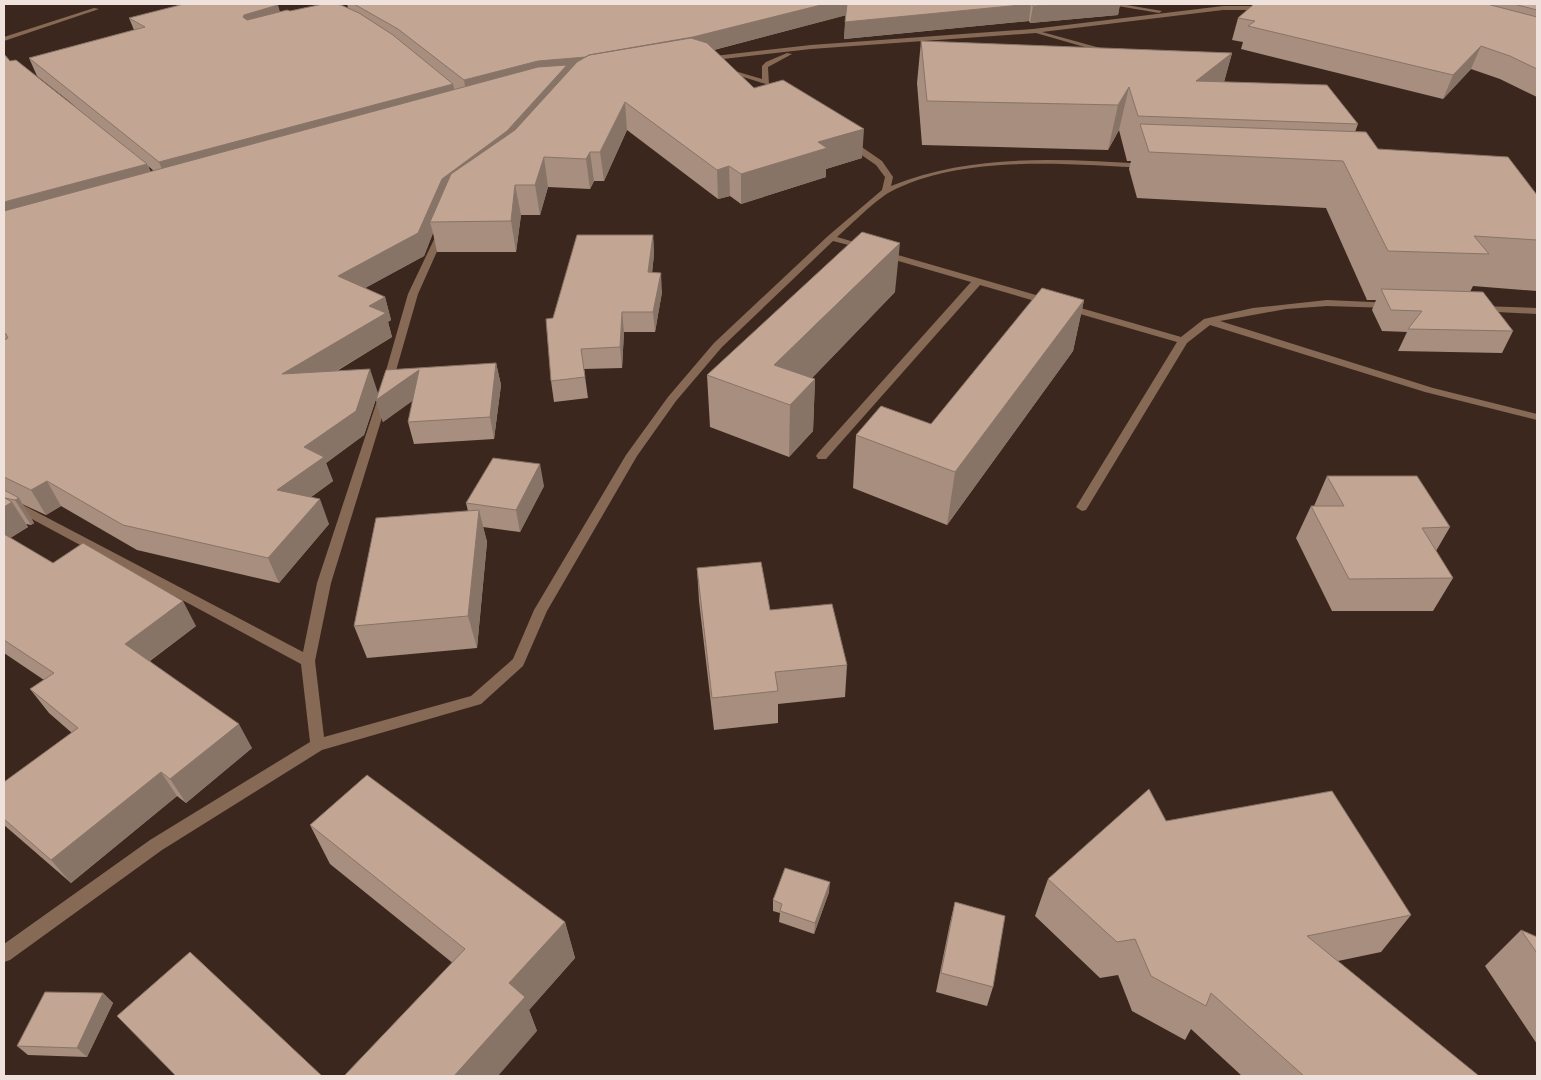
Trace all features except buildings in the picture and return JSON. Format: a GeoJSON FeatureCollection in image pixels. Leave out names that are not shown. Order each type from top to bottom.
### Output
{"type":"FeatureCollection","features":[{"type":"Feature","properties":{"kind":"street"},"geometry":{"type":"LineString","coordinates":[[1109,4],[1175,13]]}},
{"type":"Feature","properties":{"kind":"street"},"geometry":{"type":"LineString","coordinates":[[811,47],[768,62],[763,73],[770,86],[700,61],[811,47],[1033,31],[1223,8],[1272,8]]}},
{"type":"Feature","properties":{"kind":"street"},"geometry":{"type":"LineString","coordinates":[[4,39],[96,9]]}},
{"type":"Feature","properties":{"kind":"street"},"geometry":{"type":"LineString","coordinates":[[1033,31],[1118,55]]}},
{"type":"Feature","properties":{"kind":"street"},"geometry":{"type":"LineString","coordinates":[[838,135],[879,163],[889,177],[886,191]]}},
{"type":"Feature","properties":{"kind":"street"},"geometry":{"type":"LineString","coordinates":[[4,954],[156,845],[318,745],[476,700],[518,662],[546,602],[632,455],[672,399],[718,345],[831,238],[886,191],[926,174],[984,165],[1038,161],[1155,166]]}},
{"type":"Feature","properties":{"kind":"street"},"geometry":{"type":"LineString","coordinates":[[318,745],[308,661],[324,583],[384,395],[412,294],[447,217]]}},
{"type":"Feature","properties":{"kind":"street"},"geometry":{"type":"LineString","coordinates":[[831,238],[976,283],[1183,341]]}},
{"type":"Feature","properties":{"kind":"street"},"geometry":{"type":"LineString","coordinates":[[822,456],[976,283]]}},
{"type":"Feature","properties":{"kind":"street"},"geometry":{"type":"LineString","coordinates":[[1082,507],[1183,341],[1208,322],[1286,306],[1327,303],[1403,306]]}},
{"type":"Feature","properties":{"kind":"street"},"geometry":{"type":"LineString","coordinates":[[1470,308],[1537,311]]}},
{"type":"Feature","properties":{"kind":"street"},"geometry":{"type":"LineString","coordinates":[[1208,322],[1429,390],[1537,417]]}},
{"type":"Feature","properties":{"kind":"street"},"geometry":{"type":"LineString","coordinates":[[4,499],[308,661]]}}]}
